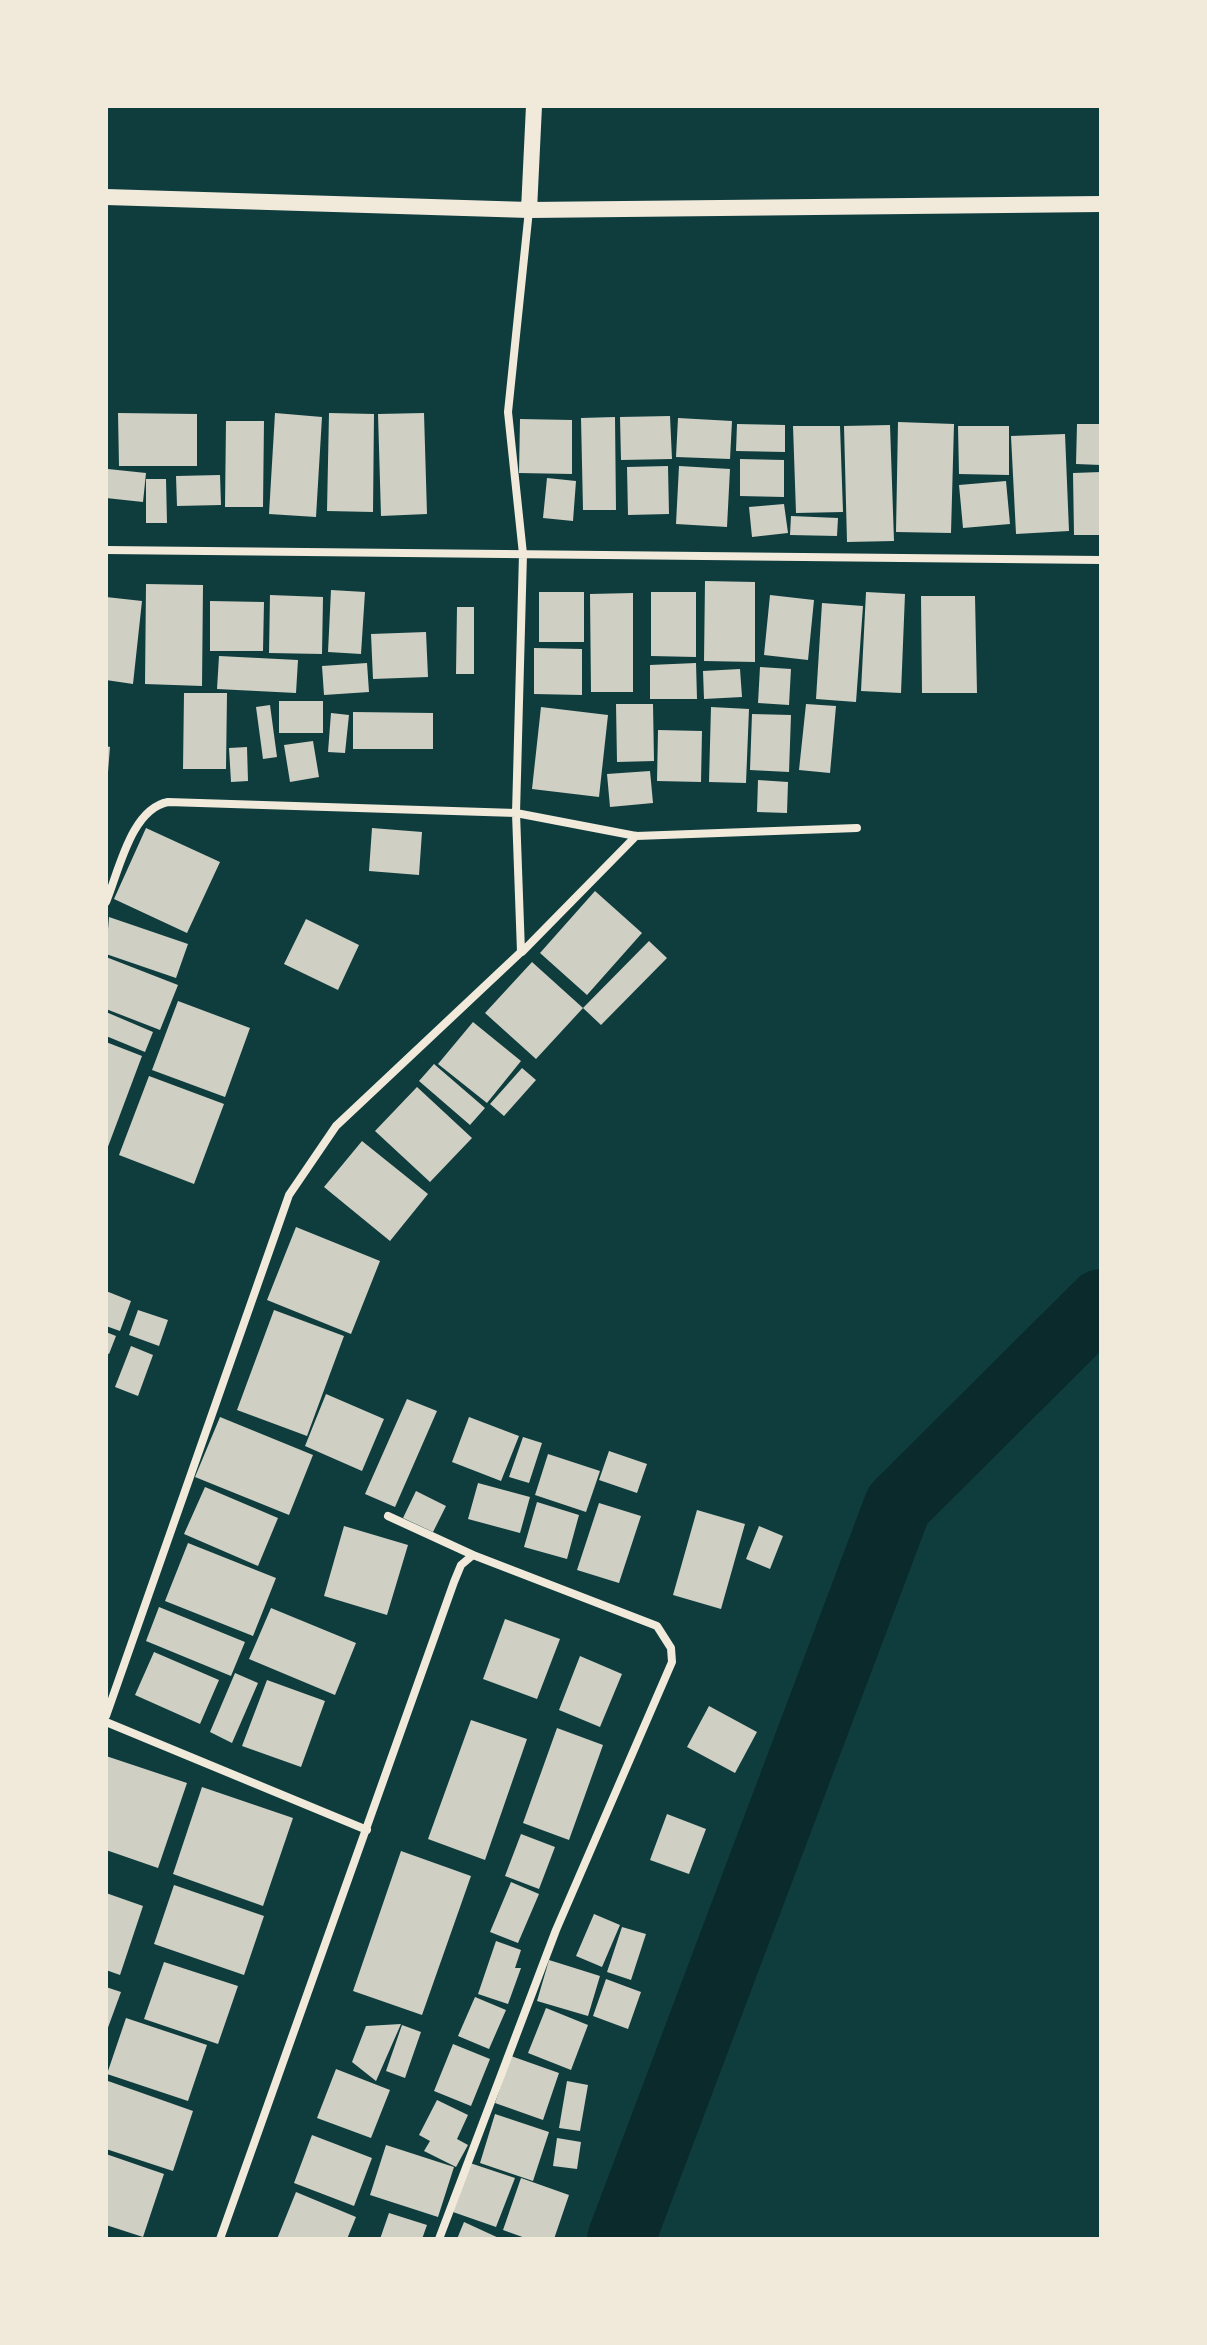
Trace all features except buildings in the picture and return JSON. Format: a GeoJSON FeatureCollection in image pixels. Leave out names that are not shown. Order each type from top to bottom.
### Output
{"type":"FeatureCollection","features":[{"type":"Feature","properties":{"kind":"main road"},"geometry":{"type":"LineString","coordinates":[[529,210],[534,106]]}},
{"type":"Feature","properties":{"kind":"main road"},"geometry":{"type":"LineString","coordinates":[[106,197],[529,210],[1101,204]]}},
{"type":"Feature","properties":{"kind":"street"},"geometry":{"type":"LineString","coordinates":[[521,952],[516,813],[523,554],[508,412],[529,210]]}},
{"type":"Feature","properties":{"kind":"street"},"geometry":{"type":"LineString","coordinates":[[106,550],[1101,560]]}},
{"type":"Feature","properties":{"kind":"street"},"geometry":{"type":"LineString","coordinates":[[106,902],[140,821],[158,804],[516,813],[636,836],[857,828]]}},
{"type":"Feature","properties":{"kind":"street"},"geometry":{"type":"LineString","coordinates":[[367,1830],[106,1719],[289,1195],[336,1126],[521,952],[636,836]]}},
{"type":"Feature","properties":{"kind":"street"},"geometry":{"type":"LineString","coordinates":[[388,1516],[473,1555],[657,1626],[671,1648],[672,1662],[556,1930],[449,2203],[439,2239]]}},
{"type":"Feature","properties":{"kind":"street"},"geometry":{"type":"LineString","coordinates":[[220,2239],[454,1582],[461,1565],[473,1555]]}},
{"type":"Feature","properties":{"kind":"waterway"},"geometry":{"type":"LineString","coordinates":[[621,2239],[898,1505],[1101,1303]]}}]}
